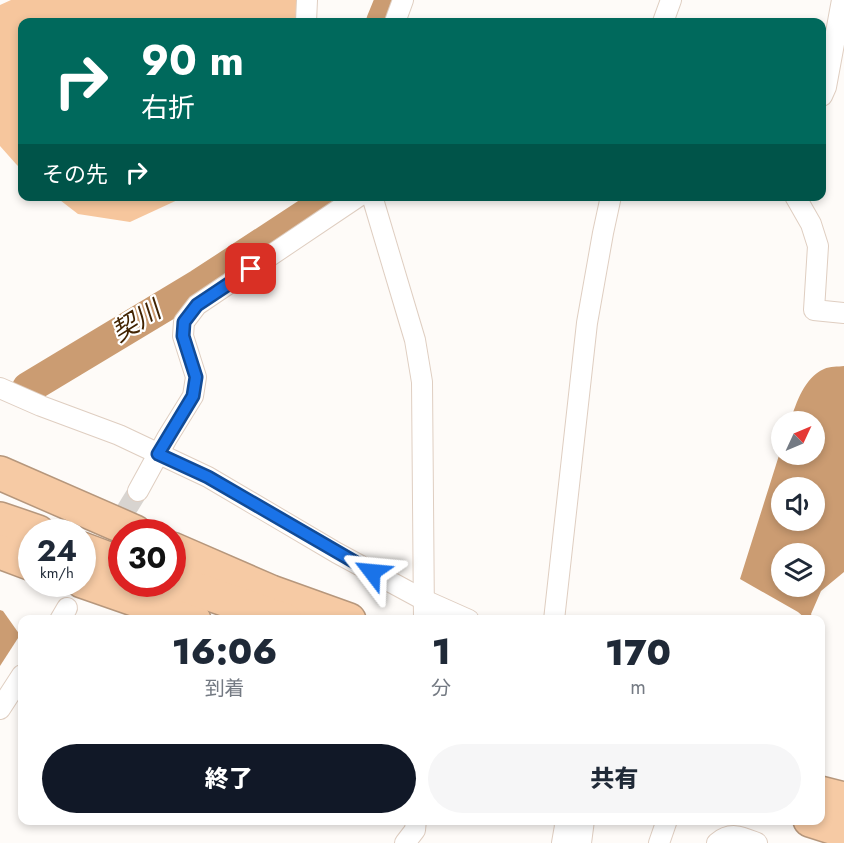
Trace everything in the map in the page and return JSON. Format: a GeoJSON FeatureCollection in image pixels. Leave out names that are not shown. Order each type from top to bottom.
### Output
{"type":"FeatureCollection","features":[{"type":"Feature","properties":{"kind":"highway"},"geometry":{"type":"LineString","coordinates":[[0,474],[108,520]]}},
{"type":"Feature","properties":{"kind":"highway"},"geometry":{"type":"LineString","coordinates":[[0,519],[18,551]]}},
{"type":"Feature","properties":{"kind":"highway"},"geometry":{"type":"LineString","coordinates":[[186,555],[271,592],[335,615]]}},
{"type":"Feature","properties":{"kind":"highway"},"geometry":{"type":"LineString","coordinates":[[186,586],[271,615]]}},
{"type":"Feature","properties":{"kind":"highway"},"geometry":{"type":"LineString","coordinates":[[70,603],[158,615]]}},
{"type":"Feature","properties":{"kind":"highway"},"geometry":{"type":"LineString","coordinates":[[825,794],[844,799]]}},
{"type":"Feature","properties":{"kind":"highway"},"geometry":{"type":"LineString","coordinates":[[825,825],[844,831]]}},
{"type":"Feature","properties":{"kind":"street"},"geometry":{"type":"LineString","coordinates":[[306,18],[308,0]]}},
{"type":"Feature","properties":{"kind":"street"},"geometry":{"type":"LineString","coordinates":[[397,18],[404,0]]}},
{"type":"Feature","properties":{"kind":"street"},"geometry":{"type":"LineString","coordinates":[[664,18],[671,0]]}},
{"type":"Feature","properties":{"kind":"street"},"geometry":{"type":"LineString","coordinates":[[828,90],[842,0]]}},
{"type":"Feature","properties":{"kind":"street"},"geometry":{"type":"LineString","coordinates":[[138,491],[193,396],[196,377],[183,336],[184,322],[197,305],[352,201]]}},
{"type":"Feature","properties":{"kind":"street"},"geometry":{"type":"LineString","coordinates":[[374,201],[409,320],[422,382],[424,610]]}},
{"type":"Feature","properties":{"kind":"street"},"geometry":{"type":"LineString","coordinates":[[555,615],[587,323],[610,201]]}},
{"type":"Feature","properties":{"kind":"street"},"geometry":{"type":"LineString","coordinates":[[798,201],[811,224],[818,246],[814,310],[844,313]]}},
{"type":"Feature","properties":{"kind":"street"},"geometry":{"type":"LineString","coordinates":[[0,388],[119,435],[208,477],[337,553],[424,610],[446,615]]}},
{"type":"Feature","properties":{"kind":"street"},"geometry":{"type":"LineString","coordinates":[[0,709],[18,681]]}},
{"type":"Feature","properties":{"kind":"street"},"geometry":{"type":"LineString","coordinates":[[401,825],[404,843]]}},
{"type":"Feature","properties":{"kind":"street"},"geometry":{"type":"LineString","coordinates":[[404,843],[415,825]]}},
{"type":"Feature","properties":{"kind":"street"},"geometry":{"type":"LineString","coordinates":[[562,843],[565,825]]}},
{"type":"Feature","properties":{"kind":"street"},"geometry":{"type":"LineString","coordinates":[[580,843],[583,825]]}},
{"type":"Feature","properties":{"kind":"street"},"geometry":{"type":"LineString","coordinates":[[659,843],[665,825]]}},
{"type":"Feature","properties":{"kind":"street"},"geometry":{"type":"LineString","coordinates":[[717,843],[736,835],[756,843]]}},
{"type":"Feature","properties":{"kind":"shaded area"},"geometry":{"type":"Polygon","coordinates":[[[11,0],[296,0],[300,12],[299,18],[18,18],[18,166],[0,146],[0,5],[11,0]]]}},
{"type":"Feature","properties":{"kind":"shaded area"},"geometry":{"type":"Polygon","coordinates":[[[61,201],[175,201],[130,222],[78,214],[61,201]]]}},
{"type":"Feature","properties":{"kind":"shaded area"},"geometry":{"type":"Polygon","coordinates":[[[844,366],[844,572],[825,588],[825,543],[771,543],[771,597],[740,579],[771,481],[771,531],[825,531],[825,477],[772,477],[776,465],[825,465],[825,411],[794,411],[806,384],[826,368],[844,366]]]}},
{"type":"Feature","properties":{"kind":"shaded area"},"geometry":{"type":"Polygon","coordinates":[[[772,597],[818,597],[811,615],[801,615],[772,597]]]}},
{"type":"Feature","properties":{"kind":"shaded area"},"geometry":{"type":"Polygon","coordinates":[[[0,610],[18,632],[18,638],[0,666],[0,610]]]}},
{"type":"Feature","properties":{"kind":"waterway","name":"契川"},"geometry":{"type":"LineString","coordinates":[[384,18],[391,0]]}},
{"type":"Feature","properties":{"kind":"waterway","name":"契川"},"geometry":{"type":"LineString","coordinates":[[28,388],[199,285],[327,201]]}},
{"type":"Feature","properties":{"kind":"tunnel"},"geometry":{"type":"LineString","coordinates":[[96,560],[138,491]]}},
{"type":"Feature","properties":{"kind":"route"},"geometry":{"type":"LineString","coordinates":[[251,269],[197,305],[184,322],[183,336],[196,377],[193,396],[158,454],[208,477],[372,572]]}}]}
